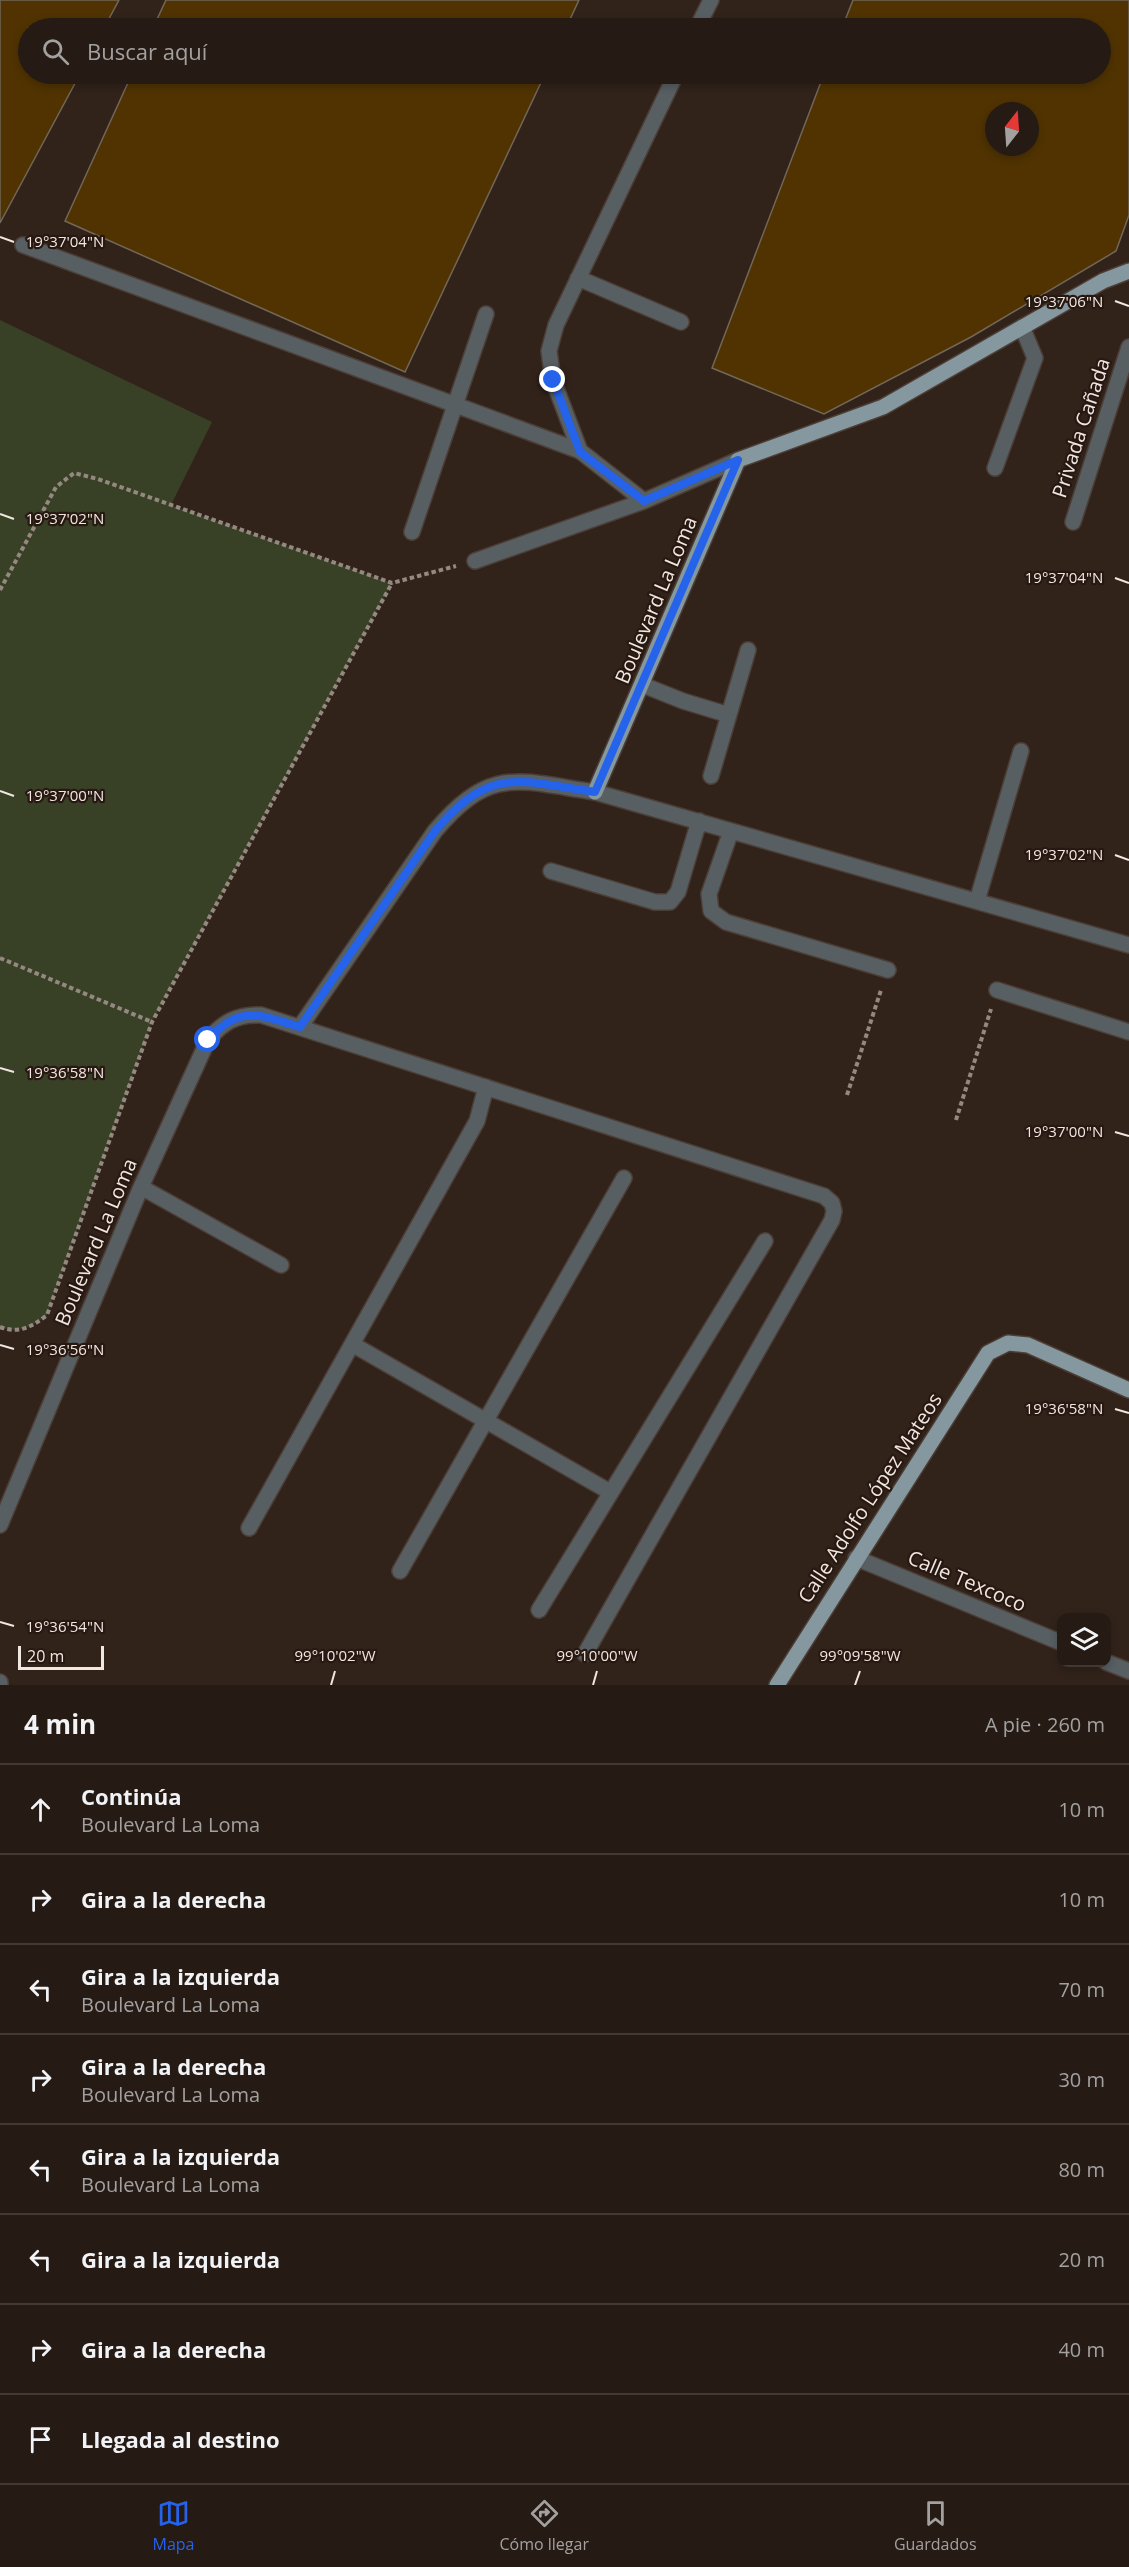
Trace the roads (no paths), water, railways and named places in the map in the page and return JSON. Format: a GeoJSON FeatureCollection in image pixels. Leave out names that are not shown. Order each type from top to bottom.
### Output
{"type":"FeatureCollection","features":[{"type":"Feature","properties":{"kind":"main road"},"geometry":{"type":"LineString","coordinates":[[738,460],[883,407],[1103,281],[1129,272]]}},
{"type":"Feature","properties":{"kind":"main road","name":"Boulevard La Loma"},"geometry":{"type":"LineString","coordinates":[[595,792],[738,460]]}},
{"type":"Feature","properties":{"kind":"main road","name":"Calle Adolfo López Mateos"},"geometry":{"type":"LineString","coordinates":[[777,1685],[988,1353],[1008,1343],[1028,1346],[1129,1390]]}},
{"type":"Feature","properties":{"kind":"street"},"geometry":{"type":"LineString","coordinates":[[702,18],[711,0]]}},
{"type":"Feature","properties":{"kind":"street"},"geometry":{"type":"LineString","coordinates":[[580,452],[553,380],[549,351],[556,324],[670,84]]}},
{"type":"Feature","properties":{"kind":"street"},"geometry":{"type":"LineString","coordinates":[[23,245],[580,452],[644,501]]}},
{"type":"Feature","properties":{"kind":"street"},"geometry":{"type":"LineString","coordinates":[[578,278],[681,322]]}},
{"type":"Feature","properties":{"kind":"street"},"geometry":{"type":"LineString","coordinates":[[412,532],[486,314]]}},
{"type":"Feature","properties":{"kind":"street"},"geometry":{"type":"LineString","coordinates":[[995,468],[1035,358],[1022,327]]}},
{"type":"Feature","properties":{"kind":"street","name":"Privada Cañada"},"geometry":{"type":"LineString","coordinates":[[1072,522],[1129,347]]}},
{"type":"Feature","properties":{"kind":"street"},"geometry":{"type":"LineString","coordinates":[[475,561],[644,501],[738,460]]}},
{"type":"Feature","properties":{"kind":"street"},"geometry":{"type":"LineString","coordinates":[[711,776],[748,650]]}},
{"type":"Feature","properties":{"kind":"street"},"geometry":{"type":"LineString","coordinates":[[643,685],[683,701],[729,715]]}},
{"type":"Feature","properties":{"kind":"street"},"geometry":{"type":"LineString","coordinates":[[977,902],[1021,751]]}},
{"type":"Feature","properties":{"kind":"street"},"geometry":{"type":"LineString","coordinates":[[585,1654],[832,1220],[834,1211],[832,1203],[824,1196],[300,1027],[435,831],[453,809],[474,793],[496,784],[516,781],[595,792],[1129,945]]}},
{"type":"Feature","properties":{"kind":"street"},"geometry":{"type":"LineString","coordinates":[[551,871],[655,902],[670,902],[678,892],[699,821]]}},
{"type":"Feature","properties":{"kind":"street"},"geometry":{"type":"LineString","coordinates":[[731,831],[709,894],[711,911],[726,922],[888,970]]}},
{"type":"Feature","properties":{"kind":"street"},"geometry":{"type":"LineString","coordinates":[[997,990],[1129,1032]]}},
{"type":"Feature","properties":{"kind":"street","name":"Boulevard La Loma"},"geometry":{"type":"LineString","coordinates":[[0,1525],[141,1187],[208,1040],[231,1018],[246,1014],[261,1015],[300,1027]]}},
{"type":"Feature","properties":{"kind":"street"},"geometry":{"type":"LineString","coordinates":[[249,1528],[477,1121],[486,1087]]}},
{"type":"Feature","properties":{"kind":"street"},"geometry":{"type":"LineString","coordinates":[[400,1571],[624,1178]]}},
{"type":"Feature","properties":{"kind":"street"},"geometry":{"type":"LineString","coordinates":[[141,1187],[281,1265]]}},
{"type":"Feature","properties":{"kind":"street"},"geometry":{"type":"LineString","coordinates":[[539,1610],[765,1241]]}},
{"type":"Feature","properties":{"kind":"street"},"geometry":{"type":"LineString","coordinates":[[352,1344],[610,1492]]}},
{"type":"Feature","properties":{"kind":"street","name":"Calle Texcoco"},"geometry":{"type":"LineString","coordinates":[[856,1558],[1057,1641]]}},
{"type":"Feature","properties":{"kind":"street"},"geometry":{"type":"LineString","coordinates":[[1111,1664],[1129,1671]]}}]}
